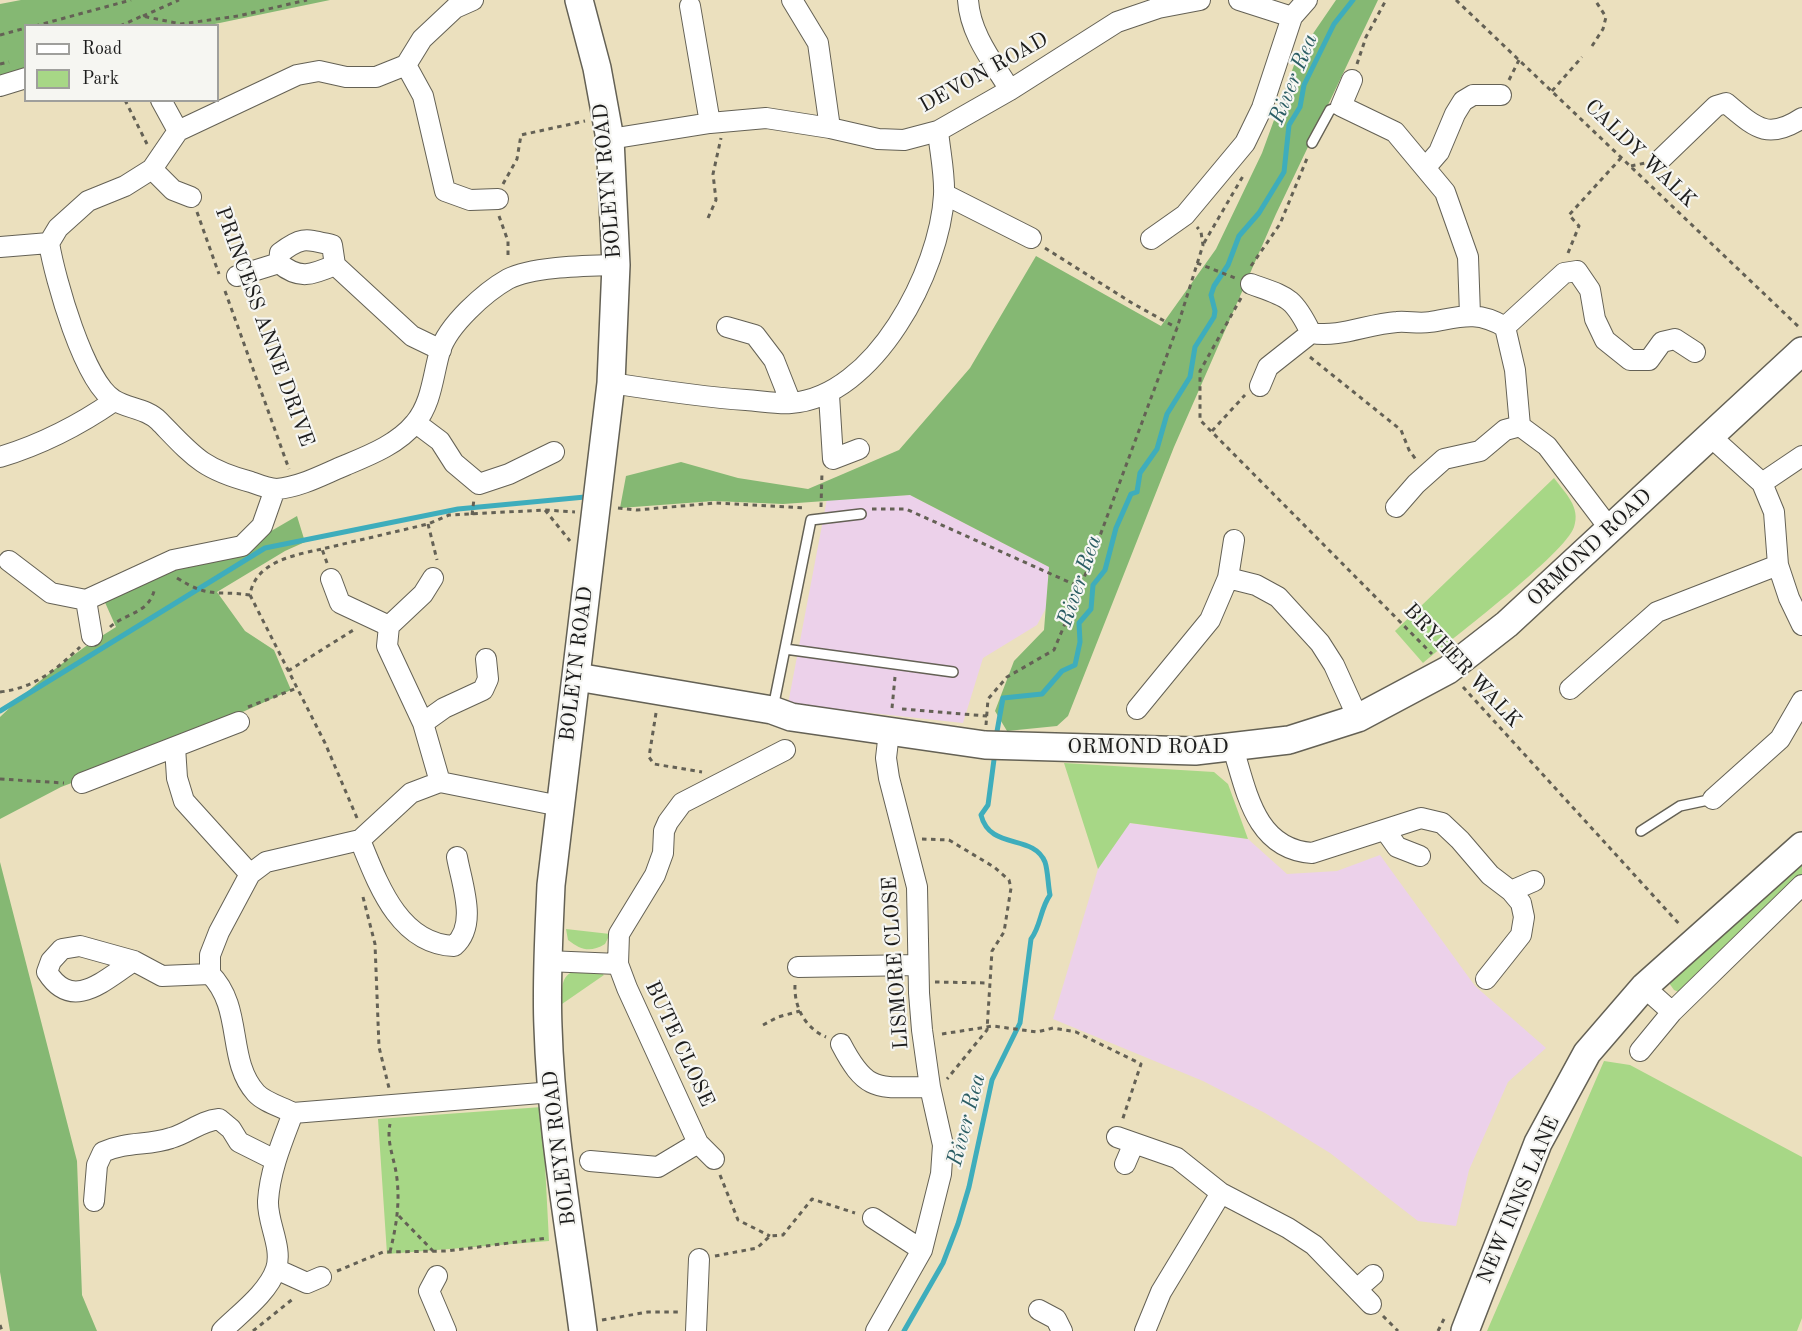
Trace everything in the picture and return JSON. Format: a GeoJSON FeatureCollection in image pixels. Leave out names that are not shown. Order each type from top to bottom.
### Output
{"type":"FeatureCollection","features":[{"type":"Feature","properties":{"kind":"street"},"geometry":{"type":"LineString","coordinates":[[473,0],[455,8],[422,39],[406,65],[376,77],[346,77],[319,71],[297,75],[178,131],[152,169],[125,186],[88,201],[58,228],[49,243],[54,274],[94,380],[114,401],[137,407],[156,419],[199,462],[220,474],[275,489],[295,486],[380,451],[416,423],[432,389],[441,350],[454,325],[509,279],[562,267],[616,265]]}},
{"type":"Feature","properties":{"kind":"street","name":"BOLEYN ROAD"},"geometry":{"type":"LineString","coordinates":[[579,0],[597,68],[607,128],[616,265],[611,383],[560,806],[547,961],[548,1029],[553,1092],[582,1327]]}},
{"type":"Feature","properties":{"kind":"street"},"geometry":{"type":"LineString","coordinates":[[792,0],[818,43],[830,128]]}},
{"type":"Feature","properties":{"kind":"street"},"geometry":{"type":"LineString","coordinates":[[968,0],[969,14],[976,35],[1010,90]]}},
{"type":"Feature","properties":{"kind":"street","name":"DEVON ROAD"},"geometry":{"type":"LineString","coordinates":[[607,128],[766,118],[886,139],[904,140],[938,131],[1010,90],[1117,22],[1157,4],[1200,0]]}},
{"type":"Feature","properties":{"kind":"street"},"geometry":{"type":"LineString","coordinates":[[1239,0],[1292,17]]}},
{"type":"Feature","properties":{"kind":"street"},"geometry":{"type":"LineString","coordinates":[[1151,239],[1185,215],[1245,143],[1262,108],[1292,17],[1307,0]]}},
{"type":"Feature","properties":{"kind":"street"},"geometry":{"type":"LineString","coordinates":[[690,6],[715,123]]}},
{"type":"Feature","properties":{"kind":"street"},"geometry":{"type":"LineString","coordinates":[[406,65],[423,96],[445,190],[470,200],[498,199]]}},
{"type":"Feature","properties":{"kind":"street"},"geometry":{"type":"LineString","coordinates":[[0,86],[24,79]]}},
{"type":"Feature","properties":{"kind":"street"},"geometry":{"type":"LineString","coordinates":[[1352,80],[1341,106],[1395,132],[1445,192],[1468,257],[1470,315]]}},
{"type":"Feature","properties":{"kind":"street"},"geometry":{"type":"LineString","coordinates":[[1426,167],[1438,152],[1463,101],[1473,95],[1501,95]]}},
{"type":"Feature","properties":{"kind":"street"},"geometry":{"type":"LineString","coordinates":[[162,102],[178,131]]}},
{"type":"Feature","properties":{"kind":"street"},"geometry":{"type":"LineString","coordinates":[[1661,159],[1716,106],[1726,103],[1746,120],[1766,130],[1784,130],[1802,118]]}},
{"type":"Feature","properties":{"kind":"street"},"geometry":{"type":"LineString","coordinates":[[611,383],[696,396],[791,403],[829,395],[870,360],[900,322],[916,295],[936,244],[944,194],[938,131]]}},
{"type":"Feature","properties":{"kind":"street","name":"PRINCESS ANNE DRIVE"},"geometry":{"type":"LineString","coordinates":[[152,169],[173,190],[191,196]]}},
{"type":"Feature","properties":{"kind":"street"},"geometry":{"type":"LineString","coordinates":[[944,194],[1031,238]]}},
{"type":"Feature","properties":{"kind":"street"},"geometry":{"type":"LineString","coordinates":[[279,263],[280,253],[295,241],[305,238],[332,246],[335,265],[412,336],[441,350]]}},
{"type":"Feature","properties":{"kind":"street"},"geometry":{"type":"LineString","coordinates":[[0,247],[49,243]]}},
{"type":"Feature","properties":{"kind":"street"},"geometry":{"type":"LineString","coordinates":[[226,279],[279,263]]}},
{"type":"Feature","properties":{"kind":"street"},"geometry":{"type":"LineString","coordinates":[[279,263],[291,273],[313,274],[335,265]]}},
{"type":"Feature","properties":{"kind":"street"},"geometry":{"type":"LineString","coordinates":[[1505,327],[1564,273],[1577,271],[1590,290],[1595,319],[1605,340],[1630,360],[1649,360],[1662,342],[1675,339],[1695,352]]}},
{"type":"Feature","properties":{"kind":"street"},"geometry":{"type":"LineString","coordinates":[[1247,283],[1288,297],[1301,312],[1311,333]]}},
{"type":"Feature","properties":{"kind":"street"},"geometry":{"type":"LineString","coordinates":[[1260,386],[1268,367],[1311,333],[1326,336],[1396,322],[1426,322],[1470,315],[1488,317],[1505,327],[1515,370],[1515,398],[1520,426],[1547,446],[1611,529]]}},
{"type":"Feature","properties":{"kind":"street"},"geometry":{"type":"LineString","coordinates":[[727,327],[755,335],[774,360],[791,403]]}},
{"type":"Feature","properties":{"kind":"street","name":"ORMOND ROAD"},"geometry":{"type":"LineString","coordinates":[[577,677],[772,710],[791,717],[890,720],[985,745],[1151,751],[1233,748],[1288,740],[1358,718],[1448,670],[1507,624],[1802,351]]}},
{"type":"Feature","properties":{"kind":"street"},"geometry":{"type":"LineString","coordinates":[[829,395],[833,459],[859,449]]}},
{"type":"Feature","properties":{"kind":"street"},"geometry":{"type":"LineString","coordinates":[[0,457],[43,444],[82,423],[114,401]]}},
{"type":"Feature","properties":{"kind":"street"},"geometry":{"type":"LineString","coordinates":[[416,423],[440,441],[454,463],[480,484],[509,474],[554,452]]}},
{"type":"Feature","properties":{"kind":"street"},"geometry":{"type":"LineString","coordinates":[[1396,507],[1426,474],[1444,459],[1480,451],[1505,430],[1520,426]]}},
{"type":"Feature","properties":{"kind":"street"},"geometry":{"type":"LineString","coordinates":[[1710,436],[1762,483],[1774,512],[1778,565],[1789,598],[1802,625]]}},
{"type":"Feature","properties":{"kind":"street"},"geometry":{"type":"LineString","coordinates":[[1762,483],[1802,456]]}},
{"type":"Feature","properties":{"kind":"street"},"geometry":{"type":"LineString","coordinates":[[9,561],[51,593],[86,600],[159,566],[208,550],[242,546],[262,526],[275,489]]}},
{"type":"Feature","properties":{"kind":"street"},"geometry":{"type":"LineString","coordinates":[[1137,709],[1210,620],[1228,578],[1234,540]]}},
{"type":"Feature","properties":{"kind":"street"},"geometry":{"type":"LineString","coordinates":[[1570,689],[1657,612],[1778,565]]}},
{"type":"Feature","properties":{"kind":"street"},"geometry":{"type":"LineString","coordinates":[[381,623],[423,594],[433,578]]}},
{"type":"Feature","properties":{"kind":"street"},"geometry":{"type":"LineString","coordinates":[[1228,578],[1256,585],[1278,597],[1320,643],[1334,665],[1358,718]]}},
{"type":"Feature","properties":{"kind":"street"},"geometry":{"type":"LineString","coordinates":[[331,579],[340,603],[381,623],[387,646],[423,723],[440,782]]}},
{"type":"Feature","properties":{"kind":"street"},"geometry":{"type":"LineString","coordinates":[[86,600],[92,636]]}},
{"type":"Feature","properties":{"kind":"street"},"geometry":{"type":"LineString","coordinates":[[423,723],[444,708],[470,694],[483,690],[488,679],[486,659]]}},
{"type":"Feature","properties":{"kind":"street"},"geometry":{"type":"LineString","coordinates":[[1713,799],[1780,739],[1802,701]]}},
{"type":"Feature","properties":{"kind":"street","name":"LISMORE CLOSE"},"geometry":{"type":"LineString","coordinates":[[876,1331],[922,1250],[941,1174],[943,1145],[930,1087],[922,1030],[918,974],[917,887],[886,758],[890,720]]}},
{"type":"Feature","properties":{"kind":"street"},"geometry":{"type":"LineString","coordinates":[[82,783],[239,722]]}},
{"type":"Feature","properties":{"kind":"street"},"geometry":{"type":"LineString","coordinates":[[175,747],[177,778],[184,801],[250,874]]}},
{"type":"Feature","properties":{"kind":"street"},"geometry":{"type":"LineString","coordinates":[[1233,748],[1249,796],[1265,832],[1282,846],[1296,852],[1312,853],[1421,818],[1442,823],[1490,875],[1511,891],[1521,903],[1524,927],[1521,935],[1486,979]]}},
{"type":"Feature","properties":{"kind":"street"},"geometry":{"type":"LineString","coordinates":[[547,961],[618,964],[619,934],[655,875],[663,853],[664,831],[682,802],[785,750]]}},
{"type":"Feature","properties":{"kind":"street"},"geometry":{"type":"LineString","coordinates":[[553,1092],[293,1113],[258,1095],[246,1079],[232,1010],[221,985],[210,974],[210,955],[250,874],[266,862],[362,839],[411,793],[440,782],[560,806]]}},
{"type":"Feature","properties":{"kind":"street"},"geometry":{"type":"LineString","coordinates":[[1385,830],[1397,847],[1420,856]]}},
{"type":"Feature","properties":{"kind":"street"},"geometry":{"type":"LineString","coordinates":[[362,839],[376,879],[395,912],[409,928],[438,946],[454,946],[463,938],[468,919],[457,857]]}},
{"type":"Feature","properties":{"kind":"street","name":"NEW INNS LANE"},"geometry":{"type":"LineString","coordinates":[[1466,1331],[1538,1143],[1587,1053],[1644,987],[1802,846]]}},
{"type":"Feature","properties":{"kind":"street"},"geometry":{"type":"LineString","coordinates":[[1511,891],[1533,881]]}},
{"type":"Feature","properties":{"kind":"street"},"geometry":{"type":"LineString","coordinates":[[1640,1052],[1671,1012],[1802,885]]}},
{"type":"Feature","properties":{"kind":"street"},"geometry":{"type":"LineString","coordinates":[[134,961],[162,976],[210,974]]}},
{"type":"Feature","properties":{"kind":"street","name":"BUTE CLOSE"},"geometry":{"type":"LineString","coordinates":[[618,964],[698,1143],[714,1159]]}},
{"type":"Feature","properties":{"kind":"street"},"geometry":{"type":"LineString","coordinates":[[798,967],[918,974]]}},
{"type":"Feature","properties":{"kind":"street"},"geometry":{"type":"LineString","coordinates":[[1644,987],[1671,1012]]}},
{"type":"Feature","properties":{"kind":"street"},"geometry":{"type":"LineString","coordinates":[[842,1044],[855,1071],[876,1087],[930,1087]]}},
{"type":"Feature","properties":{"kind":"street"},"geometry":{"type":"LineString","coordinates":[[222,1331],[264,1289],[276,1269],[277,1251],[268,1203],[275,1160],[293,1113]]}},
{"type":"Feature","properties":{"kind":"street"},"geometry":{"type":"LineString","coordinates":[[94,1201],[97,1165],[103,1152],[120,1145],[171,1138],[204,1121],[219,1119],[231,1129],[239,1142],[275,1160]]}},
{"type":"Feature","properties":{"kind":"street"},"geometry":{"type":"LineString","coordinates":[[1125,1164],[1126,1140],[1177,1158],[1221,1193],[1288,1228],[1314,1245],[1371,1304]]}},
{"type":"Feature","properties":{"kind":"street"},"geometry":{"type":"LineString","coordinates":[[590,1161],[658,1167],[698,1143]]}},
{"type":"Feature","properties":{"kind":"street"},"geometry":{"type":"LineString","coordinates":[[1145,1331],[1161,1292],[1221,1193]]}},
{"type":"Feature","properties":{"kind":"street"},"geometry":{"type":"LineString","coordinates":[[873,1218],[922,1250]]}},
{"type":"Feature","properties":{"kind":"street"},"geometry":{"type":"LineString","coordinates":[[696,1331],[695,1310],[699,1259]]}},
{"type":"Feature","properties":{"kind":"street"},"geometry":{"type":"LineString","coordinates":[[276,1269],[314,1280]]}},
{"type":"Feature","properties":{"kind":"street"},"geometry":{"type":"LineString","coordinates":[[1357,1289],[1373,1275]]}},
{"type":"Feature","properties":{"kind":"street"},"geometry":{"type":"LineString","coordinates":[[437,1276],[429,1291],[446,1331]]}},
{"type":"Feature","properties":{"kind":"street"},"geometry":{"type":"LineString","coordinates":[[1039,1310],[1056,1319],[1062,1331]]}},
{"type":"Feature","properties":{"kind":"lane"},"geometry":{"type":"LineString","coordinates":[[1312,143],[1330,110],[1341,106]]}},
{"type":"Feature","properties":{"kind":"lane"},"geometry":{"type":"LineString","coordinates":[[772,710],[811,520],[861,514]]}},
{"type":"Feature","properties":{"kind":"lane"},"geometry":{"type":"LineString","coordinates":[[785,649],[953,672]]}},
{"type":"Feature","properties":{"kind":"lane"},"geometry":{"type":"LineString","coordinates":[[1641,831],[1680,806],[1713,799]]}},
{"type":"Feature","properties":{"kind":"path"},"geometry":{"type":"LineString","coordinates":[[42,24],[131,0]]}},
{"type":"Feature","properties":{"kind":"path"},"geometry":{"type":"LineString","coordinates":[[124,24],[179,0]]}},
{"type":"Feature","properties":{"kind":"path"},"geometry":{"type":"LineString","coordinates":[[142,16],[181,24],[238,16],[307,0]]}},
{"type":"Feature","properties":{"kind":"path"},"geometry":{"type":"LineString","coordinates":[[1352,80],[1366,37],[1386,0]]}},
{"type":"Feature","properties":{"kind":"path","name":"CALDY WALK"},"geometry":{"type":"LineString","coordinates":[[1456,0],[1802,330]]}},
{"type":"Feature","properties":{"kind":"path"},"geometry":{"type":"LineString","coordinates":[[1592,46],[1603,29],[1606,16],[1595,0]]}},
{"type":"Feature","properties":{"kind":"path"},"geometry":{"type":"LineString","coordinates":[[0,35],[24,29]]}},
{"type":"Feature","properties":{"kind":"path"},"geometry":{"type":"LineString","coordinates":[[1552,91],[1582,57]]}},
{"type":"Feature","properties":{"kind":"path"},"geometry":{"type":"LineString","coordinates":[[126,102],[147,144],[152,169]]}},
{"type":"Feature","properties":{"kind":"path"},"geometry":{"type":"LineString","coordinates":[[708,218],[716,200],[713,174],[722,138],[715,123]]}},
{"type":"Feature","properties":{"kind":"path"},"geometry":{"type":"LineString","coordinates":[[509,279],[508,241],[499,216],[498,199],[506,174],[517,159],[521,135],[607,128]]}},
{"type":"Feature","properties":{"kind":"path"},"geometry":{"type":"LineString","coordinates":[[1197,263],[1247,283],[1254,259],[1268,245],[1300,181],[1312,143]]}},
{"type":"Feature","properties":{"kind":"path"},"geometry":{"type":"LineString","coordinates":[[1564,273],[1579,226],[1569,215],[1622,157]]}},
{"type":"Feature","properties":{"kind":"path","name":"PRINCESS ANNE DRIVE"},"geometry":{"type":"LineString","coordinates":[[191,196],[226,279],[295,486]]}},
{"type":"Feature","properties":{"kind":"path"},"geometry":{"type":"LineString","coordinates":[[985,745],[988,699],[1007,677],[1054,650],[1088,568],[1177,328],[1203,245],[1201,232],[1185,215]]}},
{"type":"Feature","properties":{"kind":"path"},"geometry":{"type":"LineString","coordinates":[[1031,238],[1065,262],[1177,328]]}},
{"type":"Feature","properties":{"kind":"path","name":"BRYHER WALK"},"geometry":{"type":"LineString","coordinates":[[1247,283],[1240,300],[1200,371],[1200,420],[1448,670],[1694,940]]}},
{"type":"Feature","properties":{"kind":"path"},"geometry":{"type":"LineString","coordinates":[[1294,345],[1401,430],[1409,450],[1426,474]]}},
{"type":"Feature","properties":{"kind":"path"},"geometry":{"type":"LineString","coordinates":[[1212,431],[1240,398],[1260,386]]}},
{"type":"Feature","properties":{"kind":"path"},"geometry":{"type":"LineString","coordinates":[[821,508],[822,472],[833,459]]}},
{"type":"Feature","properties":{"kind":"path"},"geometry":{"type":"LineString","coordinates":[[362,839],[325,743],[250,596],[252,582],[265,569],[290,556],[428,524],[449,515],[545,510],[595,513]]}},
{"type":"Feature","properties":{"kind":"path"},"geometry":{"type":"LineString","coordinates":[[545,510],[589,565]]}},
{"type":"Feature","properties":{"kind":"path"},"geometry":{"type":"LineString","coordinates":[[428,524],[440,572],[433,578]]}},
{"type":"Feature","properties":{"kind":"path"},"geometry":{"type":"LineString","coordinates":[[322,549],[331,579]]}},
{"type":"Feature","properties":{"kind":"path"},"geometry":{"type":"LineString","coordinates":[[159,566],[194,589],[209,594],[250,596]]}},
{"type":"Feature","properties":{"kind":"path"},"geometry":{"type":"LineString","coordinates":[[288,671],[381,623]]}},
{"type":"Feature","properties":{"kind":"path"},"geometry":{"type":"LineString","coordinates":[[890,720],[896,665]]}},
{"type":"Feature","properties":{"kind":"path"},"geometry":{"type":"LineString","coordinates":[[239,722],[248,707],[297,688]]}},
{"type":"Feature","properties":{"kind":"path"},"geometry":{"type":"LineString","coordinates":[[660,691],[649,757],[654,764],[732,777]]}},
{"type":"Feature","properties":{"kind":"path"},"geometry":{"type":"LineString","coordinates":[[0,779],[82,783]]}},
{"type":"Feature","properties":{"kind":"path"},"geometry":{"type":"LineString","coordinates":[[906,839],[949,840],[994,867],[1009,880],[1010,897],[1004,932],[992,951],[993,972],[989,983],[987,1026],[943,1084],[930,1087]]}},
{"type":"Feature","properties":{"kind":"path"},"geometry":{"type":"LineString","coordinates":[[361,888],[375,944],[378,1047],[394,1105],[387,1138],[397,1177],[399,1216],[390,1252]]}},
{"type":"Feature","properties":{"kind":"path"},"geometry":{"type":"LineString","coordinates":[[798,967],[795,993],[800,1011],[812,1030],[842,1044]]}},
{"type":"Feature","properties":{"kind":"path"},"geometry":{"type":"LineString","coordinates":[[918,974],[989,983]]}},
{"type":"Feature","properties":{"kind":"path"},"geometry":{"type":"LineString","coordinates":[[763,1025],[778,1017],[800,1011]]}},
{"type":"Feature","properties":{"kind":"path"},"geometry":{"type":"LineString","coordinates":[[922,1030],[952,1034],[987,1026],[1037,1032],[1053,1028],[1077,1032],[1141,1064],[1126,1140]]}},
{"type":"Feature","properties":{"kind":"path"},"geometry":{"type":"LineString","coordinates":[[714,1159],[738,1220],[770,1236],[783,1235],[812,1199],[873,1218]]}},
{"type":"Feature","properties":{"kind":"path"},"geometry":{"type":"LineString","coordinates":[[399,1216],[433,1251]]}},
{"type":"Feature","properties":{"kind":"path"},"geometry":{"type":"LineString","coordinates":[[253,1331],[314,1280],[358,1260],[390,1252],[433,1251],[570,1235]]}},
{"type":"Feature","properties":{"kind":"path"},"geometry":{"type":"LineString","coordinates":[[699,1259],[757,1248],[770,1236]]}},
{"type":"Feature","properties":{"kind":"path"},"geometry":{"type":"LineString","coordinates":[[582,1327],[648,1312],[665,1314],[695,1310]]}},
{"type":"Feature","properties":{"kind":"path"},"geometry":{"type":"LineString","coordinates":[[0,1325],[2,1331]]}},
{"type":"Feature","properties":{"kind":"shaded area"},"geometry":{"type":"Polygon","coordinates":[[[910,495],[1049,567],[1046,608],[1037,625],[983,658],[963,723],[788,704],[827,499],[910,495]]]}},
{"type":"Feature","properties":{"kind":"shaded area"},"geometry":{"type":"Polygon","coordinates":[[[1129,823],[1248,839],[1287,874],[1337,871],[1380,855],[1475,986],[1546,1048],[1508,1082],[1469,1170],[1456,1226],[1418,1221],[1330,1153],[1265,1113],[1203,1081],[1053,1019],[1098,869],[1129,823]]]}},
{"type":"Feature","properties":{"kind":"green space"},"geometry":{"type":"Polygon","coordinates":[[[21,0],[330,0],[215,24],[24,24],[24,76],[0,85],[0,4],[21,0]]]}},
{"type":"Feature","properties":{"kind":"green space"},"geometry":{"type":"Polygon","coordinates":[[[1336,0],[1378,0],[1276,214],[1174,447],[1068,716],[1057,726],[1007,731],[995,711],[1014,661],[1044,630],[1049,567],[910,495],[783,504],[714,501],[620,508],[626,476],[681,462],[738,478],[808,489],[899,450],[970,368],[1036,256],[1161,326],[1216,249],[1262,153],[1297,57],[1336,0]]]}},
{"type":"Feature","properties":{"kind":"green space"},"geometry":{"type":"Polygon","coordinates":[[[1554,478],[1574,507],[1576,520],[1566,539],[1530,575],[1423,663],[1395,631],[1554,478]]]}},
{"type":"Feature","properties":{"kind":"green space"},"geometry":{"type":"Polygon","coordinates":[[[297,516],[305,542],[285,551],[217,592],[245,631],[274,650],[291,690],[159,750],[61,787],[0,819],[0,717],[55,669],[116,627],[103,598],[178,566],[242,548],[297,516]]]}},
{"type":"Feature","properties":{"kind":"green space"},"geometry":{"type":"Polygon","coordinates":[[[1064,763],[1214,772],[1228,784],[1248,839],[1130,823],[1098,869],[1064,763]]]}},
{"type":"Feature","properties":{"kind":"green space"},"geometry":{"type":"Polygon","coordinates":[[[1802,857],[1802,874],[1681,993],[1674,990],[1669,983],[1671,974],[1802,857]]]}},
{"type":"Feature","properties":{"kind":"green space"},"geometry":{"type":"Polygon","coordinates":[[[0,862],[77,1161],[82,1295],[97,1331],[10,1331],[0,1272],[0,862]]]}},
{"type":"Feature","properties":{"kind":"green space"},"geometry":{"type":"Polygon","coordinates":[[[566,929],[610,934],[605,944],[595,949],[586,949],[568,940],[566,929]]]}},
{"type":"Feature","properties":{"kind":"green space"},"geometry":{"type":"Polygon","coordinates":[[[595,969],[604,975],[562,1004],[564,980],[567,976],[577,971],[595,969]]]}},
{"type":"Feature","properties":{"kind":"green space"},"geometry":{"type":"Polygon","coordinates":[[[1604,1061],[1630,1065],[1802,1157],[1802,1318],[1797,1331],[1487,1331],[1604,1061]]]}},
{"type":"Feature","properties":{"kind":"green space"},"geometry":{"type":"Polygon","coordinates":[[[542,1107],[549,1241],[387,1254],[378,1119],[542,1107]]]}},
{"type":"Feature","properties":{"kind":"waterway","name":"River Rea"},"geometry":{"type":"LineString","coordinates":[[996,737],[1003,698],[1042,694],[1062,671],[1075,665],[1080,642],[1079,623],[1091,609],[1093,585],[1105,570],[1116,528],[1131,494],[1137,492],[1140,473],[1157,449],[1167,414],[1190,377],[1195,347],[1214,317],[1215,311],[1211,295],[1214,286],[1228,265],[1239,236],[1259,213],[1284,172],[1289,125],[1300,107],[1304,85],[1334,24],[1353,0]]}},
{"type":"Feature","properties":{"kind":"waterway"},"geometry":{"type":"LineString","coordinates":[[0,711],[265,548],[458,509],[585,497]]}},
{"type":"Feature","properties":{"kind":"waterway","name":"River Rea"},"geometry":{"type":"LineString","coordinates":[[904,1331],[943,1263],[958,1224],[969,1187],[992,1080],[1020,1023],[1031,939],[1050,895],[1045,862],[1039,853],[1031,847],[993,833],[986,826],[981,815],[988,805],[995,752]]}}]}
